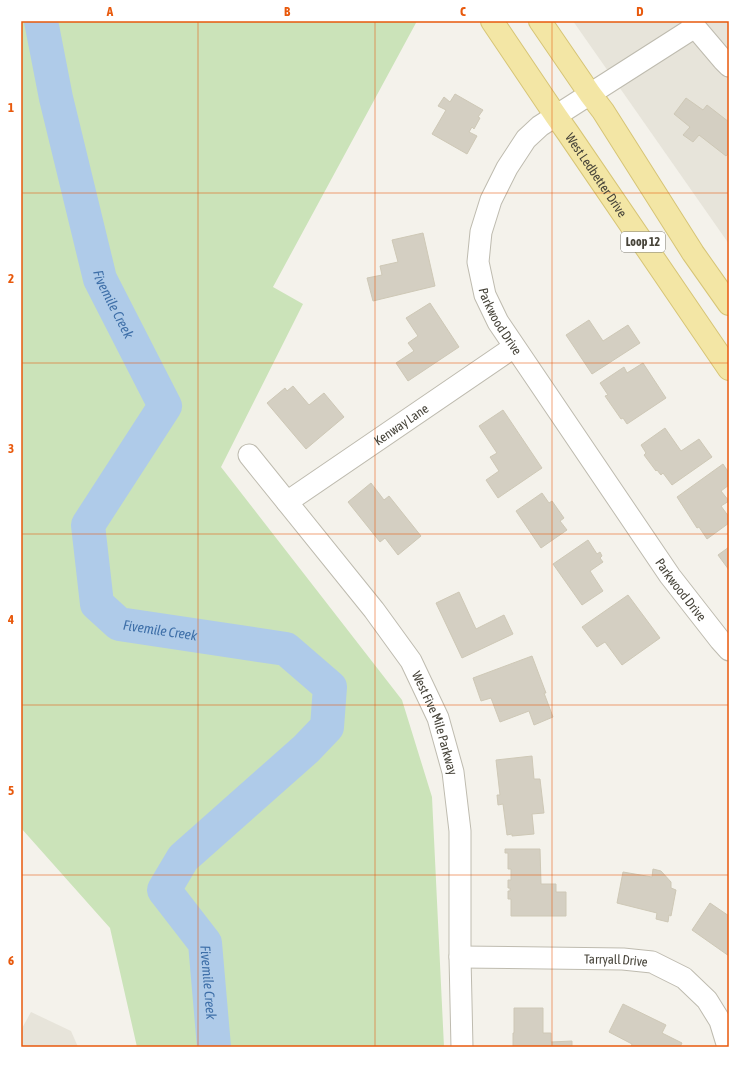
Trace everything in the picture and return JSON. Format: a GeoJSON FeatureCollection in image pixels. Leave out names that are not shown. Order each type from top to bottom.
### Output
{"type":"FeatureCollection","features":[{"type":"Feature","properties":{"kind":"main road","name":"West Ledbetter Drive"},"geometry":{"type":"LineString","coordinates":[[492,21],[729,369]]}},
{"type":"Feature","properties":{"kind":"main road","name":"Loop 12"},"geometry":{"type":"LineString","coordinates":[[540,21],[603,111],[693,253],[729,304]]}},
{"type":"Feature","properties":{"kind":"street","name":"Parkwood Drive"},"geometry":{"type":"LineString","coordinates":[[694,24],[540,126],[526,139],[507,168],[491,200],[481,232],[478,262],[485,295],[498,322],[514,347],[670,576],[729,650]]}},
{"type":"Feature","properties":{"kind":"street"},"geometry":{"type":"LineString","coordinates":[[694,24],[729,66]]}},
{"type":"Feature","properties":{"kind":"street","name":"Kenway Lane"},"geometry":{"type":"LineString","coordinates":[[287,502],[514,347]]}},
{"type":"Feature","properties":{"kind":"street","name":"West Five Mile Parkway"},"geometry":{"type":"LineString","coordinates":[[249,455],[374,610],[411,661],[438,718],[453,772],[460,831],[462,1047]]}},
{"type":"Feature","properties":{"kind":"street","name":"Tarryall Drive"},"geometry":{"type":"LineString","coordinates":[[460,957],[623,959],[652,962],[684,978],[707,1000],[720,1021],[728,1047]]}},
{"type":"Feature","properties":{"kind":"shaded area"},"geometry":{"type":"Polygon","coordinates":[[[573,21],[729,21],[729,244],[573,21]]]}},
{"type":"Feature","properties":{"kind":"shaded area"},"geometry":{"type":"Polygon","coordinates":[[[31,1012],[71,1031],[78,1047],[21,1047],[21,1030],[31,1012]]]}},
{"type":"Feature","properties":{"kind":"green space"},"geometry":{"type":"Polygon","coordinates":[[[21,21],[417,21],[273,287],[303,304],[221,467],[402,700],[432,797],[444,1047],[137,1047],[110,928],[21,828],[21,21]]]}},
{"type":"Feature","properties":{"kind":"building"},"geometry":{"type":"Polygon","coordinates":[[[455,94],[483,110],[478,117],[480,118],[474,129],[472,127],[469,132],[477,136],[467,154],[432,134],[446,110],[438,106],[444,97],[450,102],[455,94]]]}},
{"type":"Feature","properties":{"kind":"building"},"geometry":{"type":"Polygon","coordinates":[[[686,98],[703,110],[707,105],[729,122],[729,153],[726,156],[699,135],[693,142],[683,135],[690,127],[674,114],[686,98]]]}},
{"type":"Feature","properties":{"kind":"building"},"geometry":{"type":"Polygon","coordinates":[[[423,233],[435,286],[373,301],[367,278],[382,275],[380,266],[398,262],[392,240],[423,233]]]}},
{"type":"Feature","properties":{"kind":"building"},"geometry":{"type":"Polygon","coordinates":[[[430,303],[459,347],[408,381],[396,363],[414,351],[408,343],[418,336],[406,318],[430,303]]]}},
{"type":"Feature","properties":{"kind":"building"},"geometry":{"type":"Polygon","coordinates":[[[589,320],[603,341],[628,325],[640,343],[592,374],[566,335],[589,320]]]}},
{"type":"Feature","properties":{"kind":"building"},"geometry":{"type":"Polygon","coordinates":[[[643,363],[666,398],[627,424],[623,418],[621,419],[605,396],[608,395],[600,383],[624,367],[627,373],[643,363]]]}},
{"type":"Feature","properties":{"kind":"building"},"geometry":{"type":"Polygon","coordinates":[[[293,386],[309,405],[324,393],[344,417],[306,449],[267,403],[285,388],[287,391],[293,386]]]}},
{"type":"Feature","properties":{"kind":"building"},"geometry":{"type":"Polygon","coordinates":[[[503,410],[542,468],[498,498],[486,480],[499,471],[490,457],[497,453],[479,426],[503,410]]]}},
{"type":"Feature","properties":{"kind":"building"},"geometry":{"type":"Polygon","coordinates":[[[665,428],[681,451],[699,439],[712,457],[672,485],[663,473],[661,475],[657,470],[656,471],[644,455],[646,453],[641,445],[665,428]]]}},
{"type":"Feature","properties":{"kind":"building"},"geometry":{"type":"Polygon","coordinates":[[[723,464],[729,473],[729,485],[721,491],[729,501],[721,506],[729,517],[729,523],[707,539],[699,527],[697,528],[677,497],[723,464]]]}},
{"type":"Feature","properties":{"kind":"building"},"geometry":{"type":"Polygon","coordinates":[[[371,483],[384,500],[389,496],[421,536],[398,555],[385,538],[380,542],[348,502],[371,483]]]}},
{"type":"Feature","properties":{"kind":"building"},"geometry":{"type":"Polygon","coordinates":[[[542,493],[549,503],[552,501],[564,518],[560,521],[567,530],[541,548],[516,511],[542,493]]]}},
{"type":"Feature","properties":{"kind":"building"},"geometry":{"type":"Polygon","coordinates":[[[588,540],[597,554],[600,552],[602,556],[600,558],[603,562],[590,571],[603,591],[582,605],[553,564],[588,540]]]}},
{"type":"Feature","properties":{"kind":"building"},"geometry":{"type":"Polygon","coordinates":[[[729,547],[729,570],[718,555],[729,547]]]}},
{"type":"Feature","properties":{"kind":"building"},"geometry":{"type":"Polygon","coordinates":[[[459,592],[476,629],[504,615],[513,634],[462,658],[436,603],[459,592]]]}},
{"type":"Feature","properties":{"kind":"building"},"geometry":{"type":"Polygon","coordinates":[[[628,595],[660,638],[622,665],[605,642],[597,647],[582,627],[628,595]]]}},
{"type":"Feature","properties":{"kind":"building"},"geometry":{"type":"Polygon","coordinates":[[[532,656],[553,717],[534,725],[529,711],[500,722],[491,698],[481,701],[473,678],[532,656]]]}},
{"type":"Feature","properties":{"kind":"building"},"geometry":{"type":"Polygon","coordinates":[[[532,756],[534,779],[540,779],[544,813],[532,814],[534,834],[507,835],[503,804],[498,805],[497,795],[500,795],[496,760],[532,756]]]}},
{"type":"Feature","properties":{"kind":"building"},"geometry":{"type":"Polygon","coordinates":[[[505,849],[540,849],[541,884],[556,884],[556,892],[566,892],[566,916],[511,916],[511,899],[508,899],[508,891],[510,891],[510,888],[508,888],[508,880],[511,880],[511,869],[508,869],[508,853],[505,853],[505,849]]]}},
{"type":"Feature","properties":{"kind":"building"},"geometry":{"type":"Polygon","coordinates":[[[653,869],[661,871],[671,882],[671,888],[676,890],[671,916],[669,915],[668,922],[656,919],[657,913],[617,903],[623,872],[652,877],[653,869]]]}},
{"type":"Feature","properties":{"kind":"building"},"geometry":{"type":"Polygon","coordinates":[[[710,903],[729,916],[729,956],[692,930],[710,903]]]}},
{"type":"Feature","properties":{"kind":"building"},"geometry":{"type":"Polygon","coordinates":[[[623,1004],[666,1025],[662,1033],[682,1043],[680,1047],[631,1047],[632,1044],[609,1032],[623,1004]]]}},
{"type":"Feature","properties":{"kind":"building"},"geometry":{"type":"Polygon","coordinates":[[[514,1008],[543,1008],[543,1033],[551,1033],[551,1042],[572,1041],[572,1047],[513,1047],[514,1008]]]}},
{"type":"Feature","properties":{"kind":"waterway","name":"Fivemile Creek"},"geometry":{"type":"LineString","coordinates":[[41,21],[56,98],[100,279],[165,406],[88,525],[97,604],[119,624],[286,649],[330,687],[327,727],[306,749],[183,858],[164,890],[205,943],[214,1047]]}}]}
